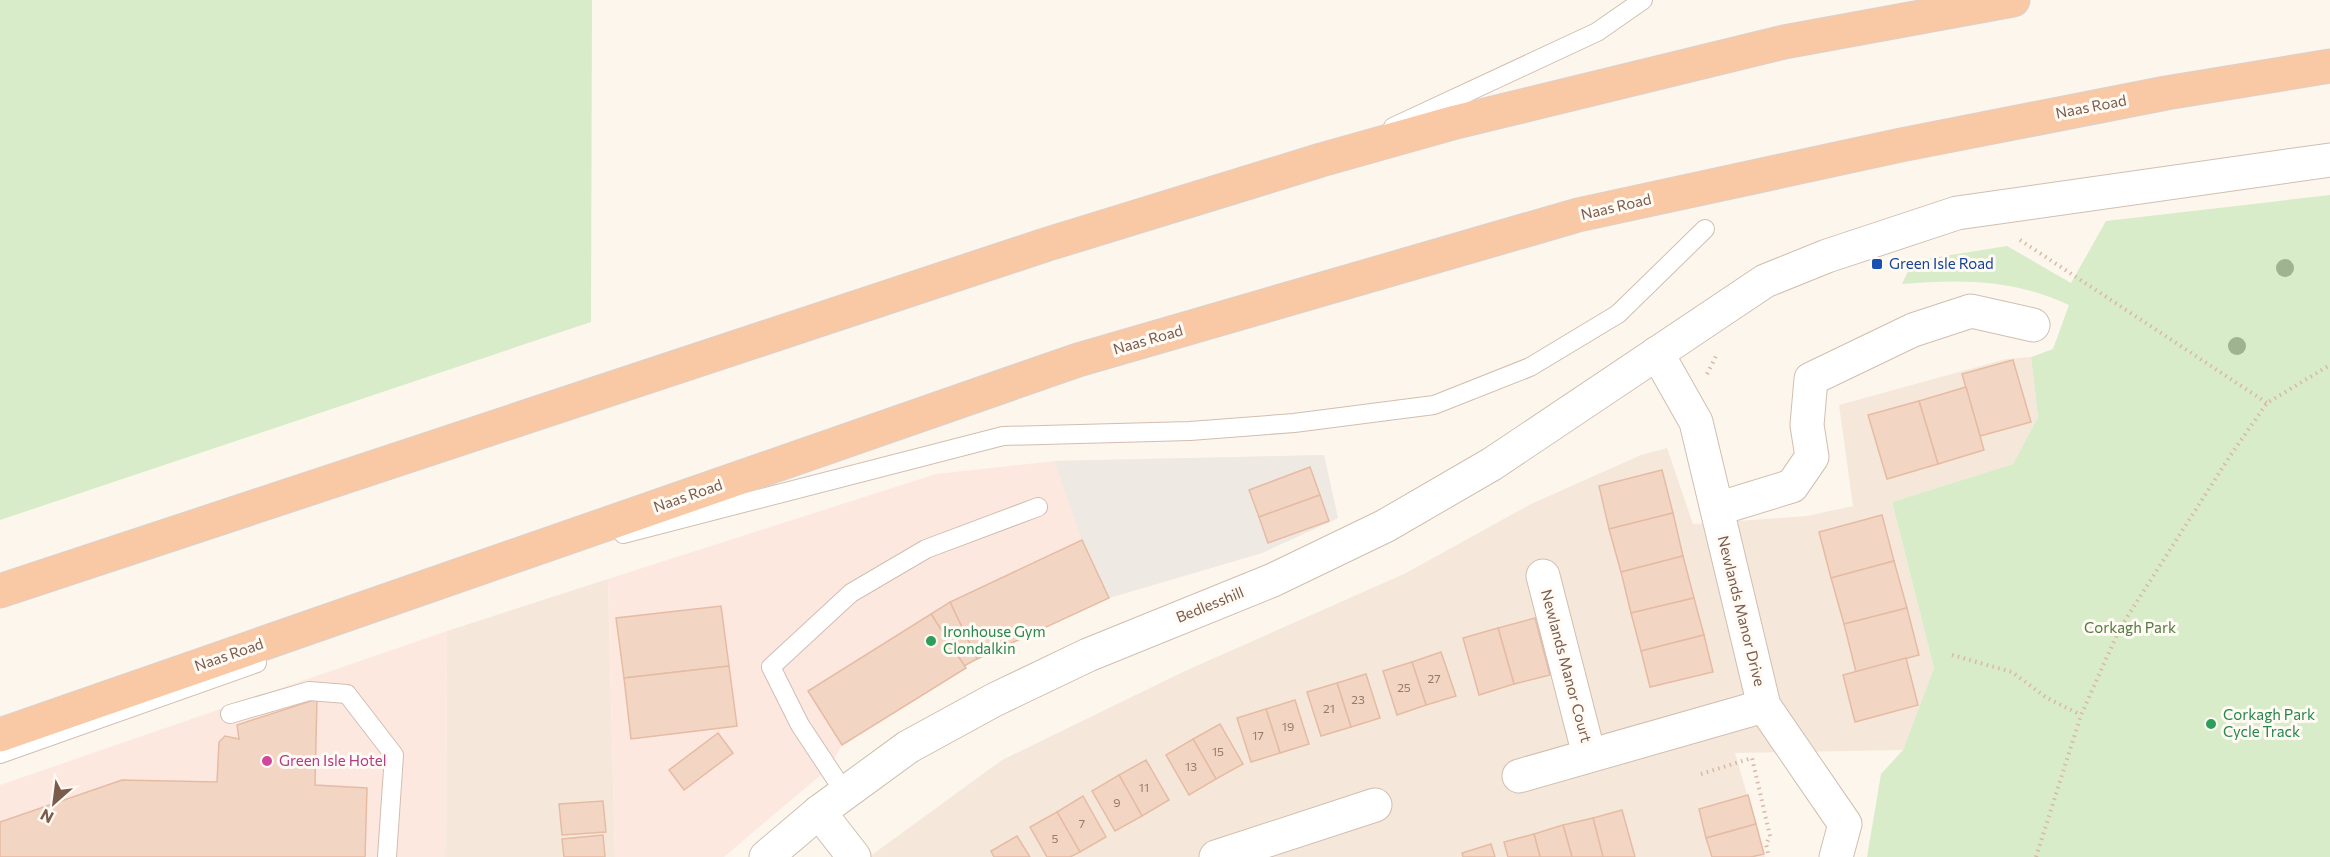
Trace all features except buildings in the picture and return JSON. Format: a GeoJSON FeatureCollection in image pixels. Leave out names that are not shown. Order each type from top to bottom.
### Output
{"type":"FeatureCollection","features":[{"type":"Feature","properties":{"kind":"highway"},"geometry":{"type":"LineString","coordinates":[[0,591],[1048,244],[1321,160],[1456,122],[1784,42],[2013,0]]}},
{"type":"Feature","properties":{"kind":"highway","name":"Naas Road"},"geometry":{"type":"LineString","coordinates":[[0,735],[1078,360],[1578,215],[1901,145],[2166,93],[2330,66]]}},
{"type":"Feature","properties":{"kind":"street"},"geometry":{"type":"LineString","coordinates":[[1657,352],[1765,281],[1827,256],[1957,213],[2330,160]]}},
{"type":"Feature","properties":{"kind":"street"},"geometry":{"type":"LineString","coordinates":[[1717,509],[1791,486],[1812,457],[1807,425],[1811,379],[1914,330],[1971,311],[2033,325]]}},
{"type":"Feature","properties":{"kind":"street","name":"Newlands Manor Drive"},"geometry":{"type":"LineString","coordinates":[[1657,352],[1696,422],[1764,706],[1845,824],[1836,857]]}},
{"type":"Feature","properties":{"kind":"street","name":"Bedlesshill"},"geometry":{"type":"LineString","coordinates":[[766,857],[819,812],[908,747],[994,700],[1089,655],[1273,579],[1385,526],[1492,464],[1657,352]]}},
{"type":"Feature","properties":{"kind":"street","name":"Newlands Manor Court"},"geometry":{"type":"LineString","coordinates":[[1543,576],[1589,755]]}},
{"type":"Feature","properties":{"kind":"street","name":"Newlands Manor Court"},"geometry":{"type":"LineString","coordinates":[[1519,776],[1764,706]]}},
{"type":"Feature","properties":{"kind":"street"},"geometry":{"type":"LineString","coordinates":[[1216,857],[1375,805]]}},
{"type":"Feature","properties":{"kind":"street"},"geometry":{"type":"LineString","coordinates":[[819,812],[854,857]]}},
{"type":"Feature","properties":{"kind":"lane"},"geometry":{"type":"LineString","coordinates":[[1321,160],[1597,32],[1643,0]]}},
{"type":"Feature","properties":{"kind":"lane"},"geometry":{"type":"LineString","coordinates":[[0,754],[624,533],[1003,436],[1190,431],[1294,423],[1434,405],[1530,367],[1618,315],[1705,229]]}},
{"type":"Feature","properties":{"kind":"lane"},"geometry":{"type":"LineString","coordinates":[[845,793],[800,725],[771,667],[851,593],[926,549],[1038,507]]}},
{"type":"Feature","properties":{"kind":"lane"},"geometry":{"type":"LineString","coordinates":[[230,714],[309,691],[347,694],[394,755],[387,857]]}},
{"type":"Feature","properties":{"kind":"path"},"geometry":{"type":"LineString","coordinates":[[2019,239],[2267,403]]}},
{"type":"Feature","properties":{"kind":"path"},"geometry":{"type":"LineString","coordinates":[[1683,400],[1707,374],[1722,346]]}},
{"type":"Feature","properties":{"kind":"path"},"geometry":{"type":"LineString","coordinates":[[2036,857],[2081,715],[2120,628],[2230,456],[2267,403],[2330,365]]}},
{"type":"Feature","properties":{"kind":"path"},"geometry":{"type":"LineString","coordinates":[[1952,655],[2012,672],[2047,698],[2081,715]]}},
{"type":"Feature","properties":{"kind":"path"},"geometry":{"type":"LineString","coordinates":[[1701,774],[1752,758],[1770,836],[1766,844],[1769,857]]}},
{"type":"Feature","properties":{"kind":"shaded area"},"geometry":{"type":"Polygon","coordinates":[[[2031,357],[2038,417],[2013,464],[1892,502],[1934,668],[1903,750],[1735,753],[1765,857],[869,857],[1002,760],[1185,671],[1404,574],[1531,504],[1641,455],[1667,448],[1693,524],[1807,516],[1853,506],[1839,405],[2006,359],[2031,357]]]}},
{"type":"Feature","properties":{"kind":"shaded area"},"geometry":{"type":"Polygon","coordinates":[[[1324,455],[1338,518],[1262,553],[1109,598],[977,659],[842,745],[829,768],[724,857],[615,857],[608,579],[936,474],[1054,461],[1324,455]]]}},
{"type":"Feature","properties":{"kind":"shaded area"},"geometry":{"type":"Polygon","coordinates":[[[1324,455],[1338,518],[1262,553],[1109,598],[1082,540],[1054,461],[1324,455]]]}},
{"type":"Feature","properties":{"kind":"shaded area"},"geometry":{"type":"Polygon","coordinates":[[[608,579],[615,857],[446,857],[447,631],[608,579]]]}},
{"type":"Feature","properties":{"kind":"shaded area"},"geometry":{"type":"Polygon","coordinates":[[[447,631],[446,857],[0,857],[0,785],[447,631]]]}},
{"type":"Feature","properties":{"kind":"green space"},"geometry":{"type":"Polygon","coordinates":[[[0,0],[592,0],[591,322],[0,520],[0,0]]]}},
{"type":"Feature","properties":{"kind":"green space","name":"Corkagh Park"},"geometry":{"type":"Polygon","coordinates":[[[2330,195],[2330,857],[1867,857],[1881,774],[1903,750],[1934,668],[1892,502],[2013,464],[2038,417],[2031,357],[2053,349],[2069,305],[2028,290],[1987,283],[1902,284],[1913,261],[2007,246],[2071,283],[2106,221],[2330,195]]]}},
{"type":"Feature","properties":{"kind":"place","name":"Green Isle Road"},"geometry":{"type":"Point","coordinates":[1877,264]}},
{"type":"Feature","properties":{"kind":"place","name":"Ironhouse Gym Clondalkin"},"geometry":{"type":"Point","coordinates":[931,641]}},
{"type":"Feature","properties":{"kind":"place","name":"Corkagh Park Cycle Track"},"geometry":{"type":"Point","coordinates":[2211,724]}},
{"type":"Feature","properties":{"kind":"place","name":"Green Isle Hotel"},"geometry":{"type":"Point","coordinates":[267,761]}}]}
